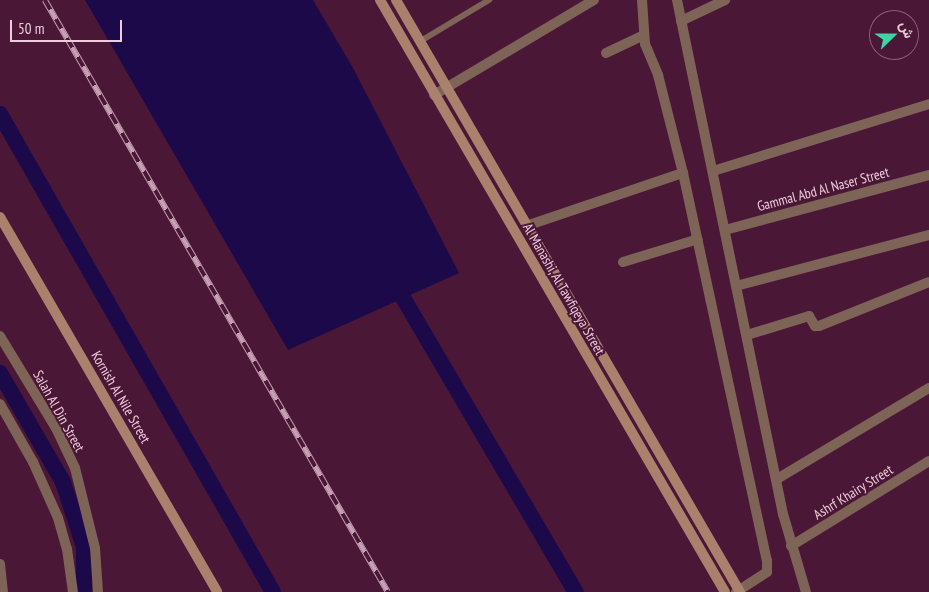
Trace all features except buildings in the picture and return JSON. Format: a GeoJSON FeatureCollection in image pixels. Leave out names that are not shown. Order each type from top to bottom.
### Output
{"type":"FeatureCollection","features":[{"type":"Feature","properties":{"kind":"main road","name":"Al Manashi, Al Tawfiqeya Street"},"geometry":{"type":"LineString","coordinates":[[380,0],[725,592]]}},
{"type":"Feature","properties":{"kind":"main road","name":"Al Manashi, Al Tawfiqeya Street"},"geometry":{"type":"LineString","coordinates":[[396,0],[445,89],[738,592]]}},
{"type":"Feature","properties":{"kind":"main road","name":"Kornish Al Nile Street"},"geometry":{"type":"LineString","coordinates":[[0,217],[217,592]]}},
{"type":"Feature","properties":{"kind":"street"},"geometry":{"type":"LineString","coordinates":[[434,95],[594,0]]}},
{"type":"Feature","properties":{"kind":"street"},"geometry":{"type":"LineString","coordinates":[[642,0],[644,35],[683,173],[768,566],[762,576],[738,592]]}},
{"type":"Feature","properties":{"kind":"street"},"geometry":{"type":"LineString","coordinates":[[677,0],[791,546],[806,592]]}},
{"type":"Feature","properties":{"kind":"street"},"geometry":{"type":"LineString","coordinates":[[681,21],[725,0]]}},
{"type":"Feature","properties":{"kind":"street"},"geometry":{"type":"LineString","coordinates":[[606,53],[644,35]]}},
{"type":"Feature","properties":{"kind":"street"},"geometry":{"type":"LineString","coordinates":[[713,171],[929,104]]}},
{"type":"Feature","properties":{"kind":"street"},"geometry":{"type":"LineString","coordinates":[[526,226],[683,173]]}},
{"type":"Feature","properties":{"kind":"street","name":"Gammal Abd Al Naser Street"},"geometry":{"type":"LineString","coordinates":[[725,230],[929,175]]}},
{"type":"Feature","properties":{"kind":"street"},"geometry":{"type":"LineString","coordinates":[[736,286],[929,235]]}},
{"type":"Feature","properties":{"kind":"street"},"geometry":{"type":"LineString","coordinates":[[623,262],[698,239]]}},
{"type":"Feature","properties":{"kind":"street"},"geometry":{"type":"LineString","coordinates":[[747,335],[809,316],[817,326],[929,282]]}},
{"type":"Feature","properties":{"kind":"street","name":"Salah Al Din Street"},"geometry":{"type":"LineString","coordinates":[[0,336],[56,428],[75,468],[96,548],[98,592]]}},
{"type":"Feature","properties":{"kind":"street"},"geometry":{"type":"LineString","coordinates":[[777,479],[929,388]]}},
{"type":"Feature","properties":{"kind":"street"},"geometry":{"type":"LineString","coordinates":[[0,404],[33,462],[58,518],[68,549],[73,592]]}},
{"type":"Feature","properties":{"kind":"street","name":"Ashrf Khairy Street"},"geometry":{"type":"LineString","coordinates":[[791,546],[929,461]]}},
{"type":"Feature","properties":{"kind":"street"},"geometry":{"type":"LineString","coordinates":[[0,564],[3,592]]}},
{"type":"Feature","properties":{"kind":"lane"},"geometry":{"type":"LineString","coordinates":[[419,42],[489,0]]}},
{"type":"Feature","properties":{"kind":"shaded area"},"geometry":{"type":"Polygon","coordinates":[[[85,0],[313,0],[353,68],[459,273],[288,350],[85,0]]]}},
{"type":"Feature","properties":{"kind":"waterway"},"geometry":{"type":"LineString","coordinates":[[0,114],[273,592]]}},
{"type":"Feature","properties":{"kind":"waterway"},"geometry":{"type":"LineString","coordinates":[[392,279],[576,592]]}},
{"type":"Feature","properties":{"kind":"waterway"},"geometry":{"type":"LineString","coordinates":[[0,373],[63,482],[84,547],[84,592]]}},
{"type":"Feature","properties":{"kind":"railway"},"geometry":{"type":"LineString","coordinates":[[45,0],[388,592]]}}]}
